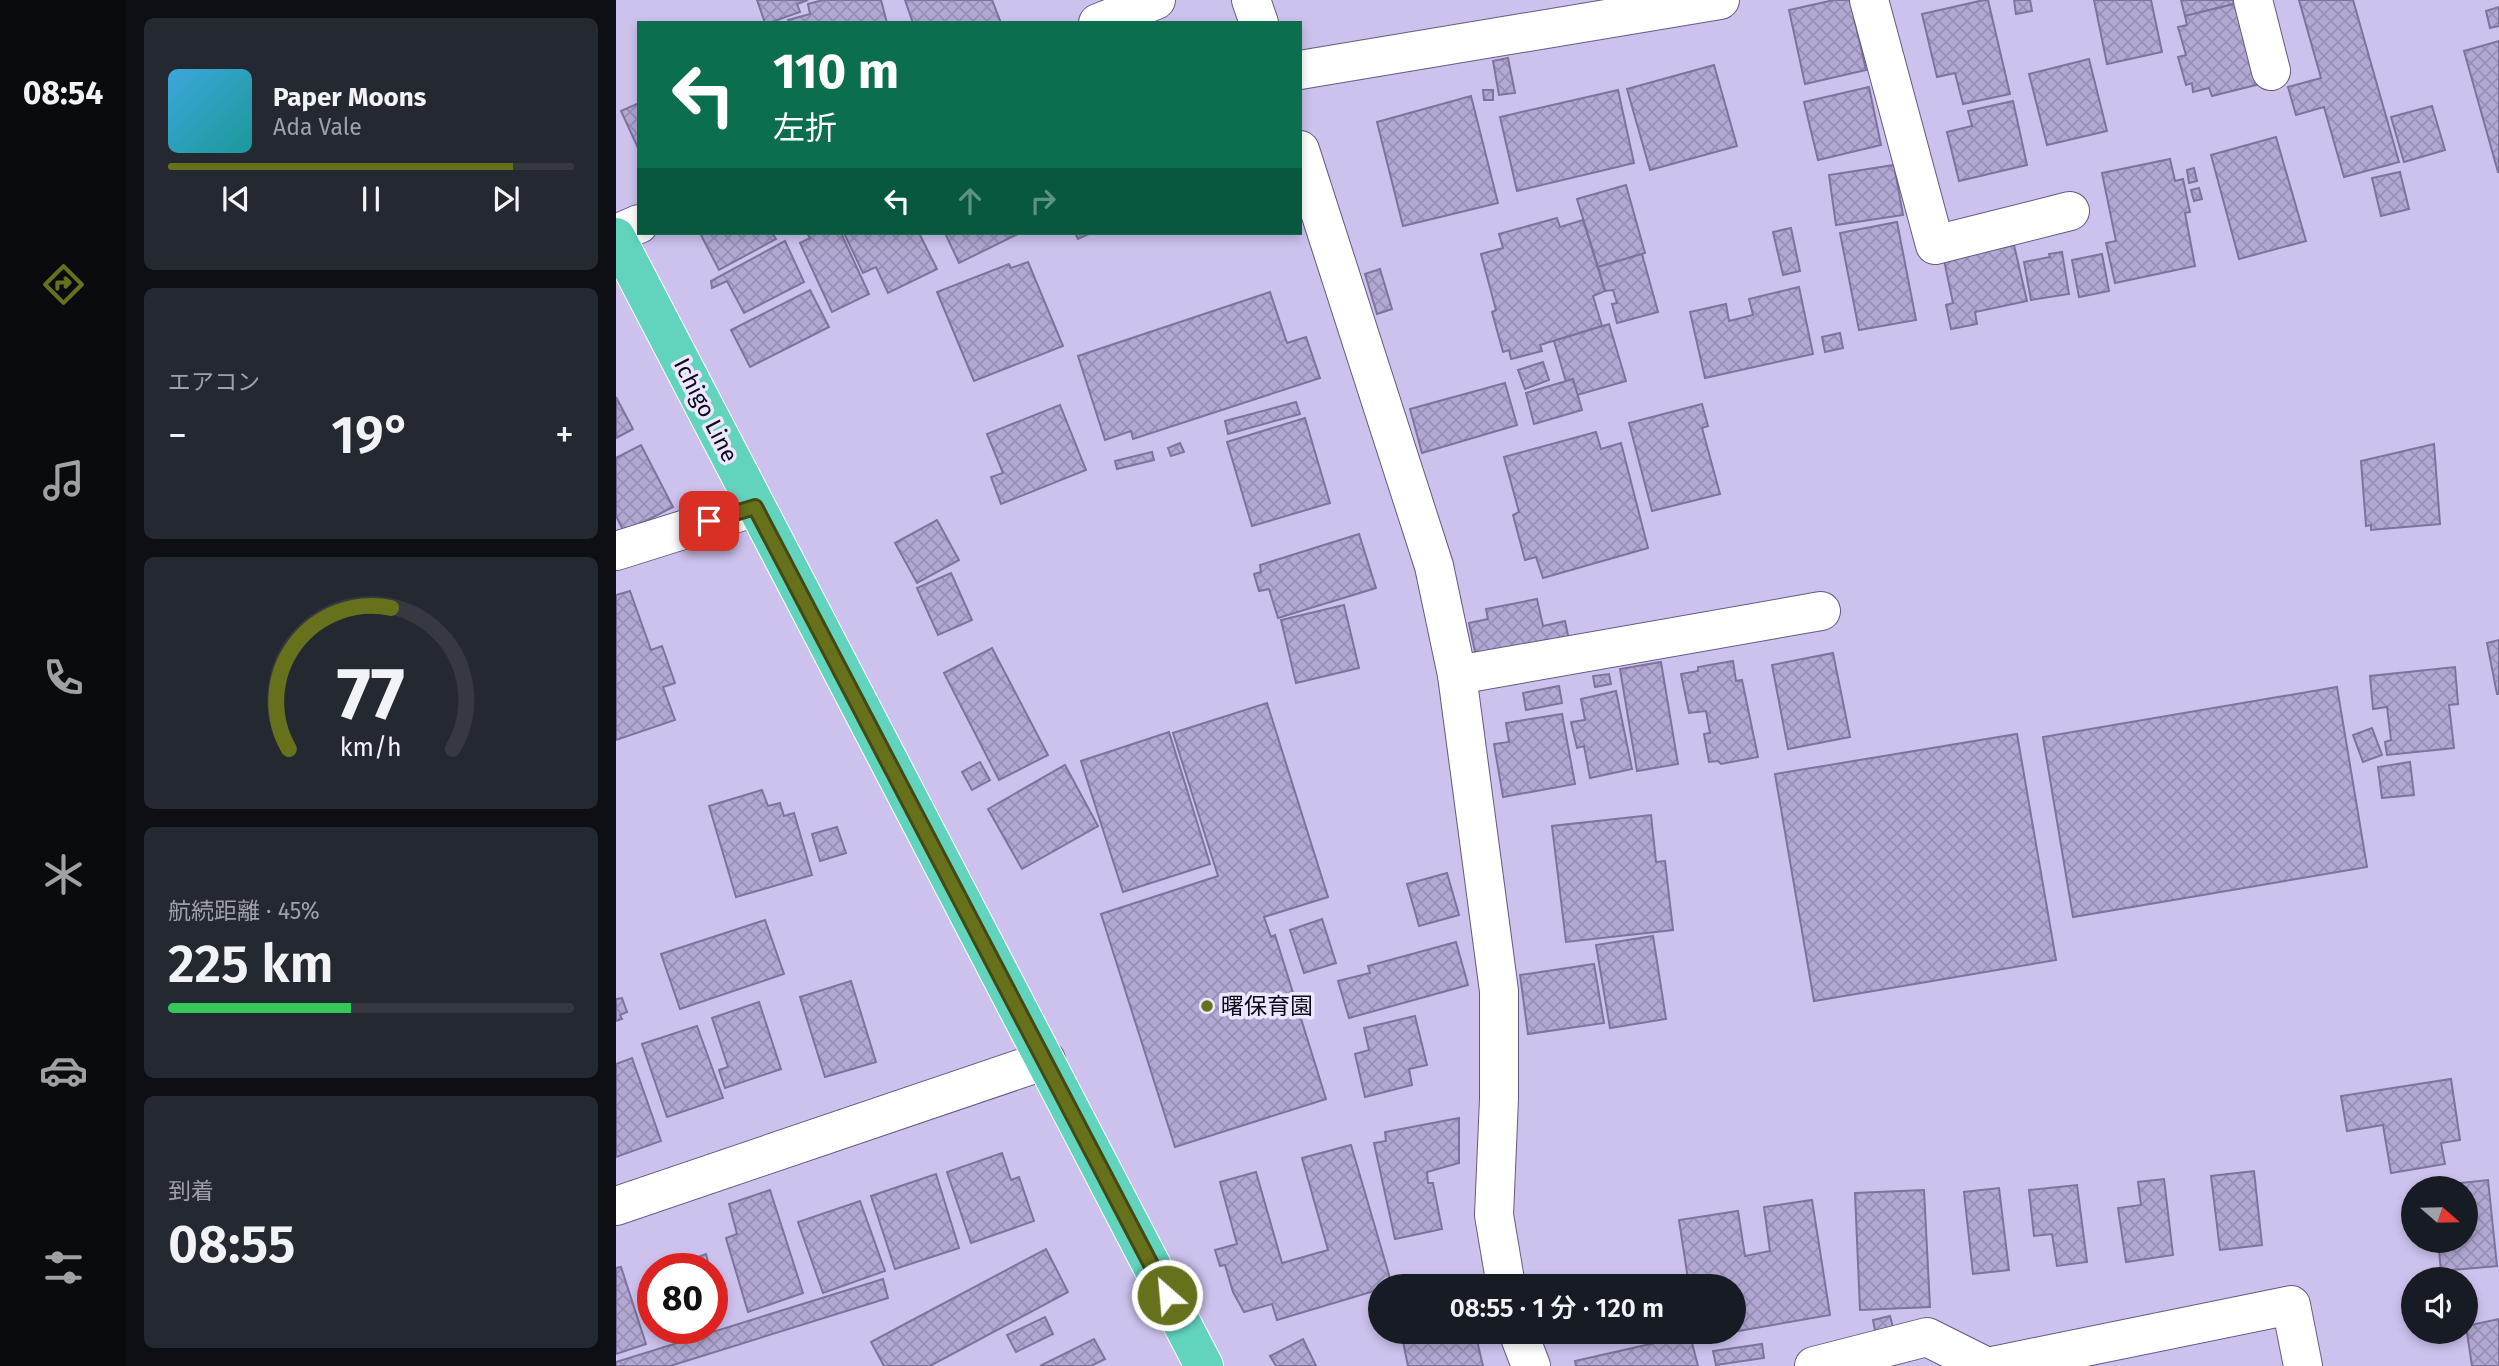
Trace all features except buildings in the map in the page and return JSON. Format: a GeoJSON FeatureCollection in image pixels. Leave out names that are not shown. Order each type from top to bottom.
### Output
{"type":"FeatureCollection","features":[{"type":"Feature","properties":{"kind":"highway","name":"Ichigo Line"},"geometry":{"type":"LineString","coordinates":[[616,235],[1203,1366]]}},
{"type":"Feature","properties":{"kind":"street"},"geometry":{"type":"LineString","coordinates":[[1103,21],[1156,0]]}},
{"type":"Feature","properties":{"kind":"street"},"geometry":{"type":"LineString","coordinates":[[1251,0],[1258,21]]}},
{"type":"Feature","properties":{"kind":"street"},"geometry":{"type":"LineString","coordinates":[[1302,70],[1720,0]]}},
{"type":"Feature","properties":{"kind":"street"},"geometry":{"type":"LineString","coordinates":[[1869,0],[1935,245],[2070,211]]}},
{"type":"Feature","properties":{"kind":"street"},"geometry":{"type":"LineString","coordinates":[[2253,0],[2271,71]]}},
{"type":"Feature","properties":{"kind":"street"},"geometry":{"type":"LineString","coordinates":[[1302,156],[1434,566],[1457,675],[1499,991],[1499,1099],[1494,1215],[1503,1274]]}},
{"type":"Feature","properties":{"kind":"street"},"geometry":{"type":"LineString","coordinates":[[616,235],[637,225]]}},
{"type":"Feature","properties":{"kind":"street"},"geometry":{"type":"LineString","coordinates":[[616,551],[755,507]]}},
{"type":"Feature","properties":{"kind":"street"},"geometry":{"type":"LineString","coordinates":[[1457,675],[1821,611]]}},
{"type":"Feature","properties":{"kind":"street"},"geometry":{"type":"LineString","coordinates":[[616,1206],[1046,1060]]}},
{"type":"Feature","properties":{"kind":"street"},"geometry":{"type":"LineString","coordinates":[[1992,1366],[2291,1305],[2303,1366]]}},
{"type":"Feature","properties":{"kind":"street"},"geometry":{"type":"LineString","coordinates":[[1814,1366],[1927,1337],[1985,1366]]}},
{"type":"Feature","properties":{"kind":"street"},"geometry":{"type":"LineString","coordinates":[[1523,1344],[1531,1366]]}},
{"type":"Feature","properties":{"kind":"place","name":"曙保育園"},"geometry":{"type":"Point","coordinates":[1207,1006]}},
{"type":"Feature","properties":{"kind":"route"},"geometry":{"type":"LineString","coordinates":[[709,521],[755,507],[1167,1295]]}}]}
